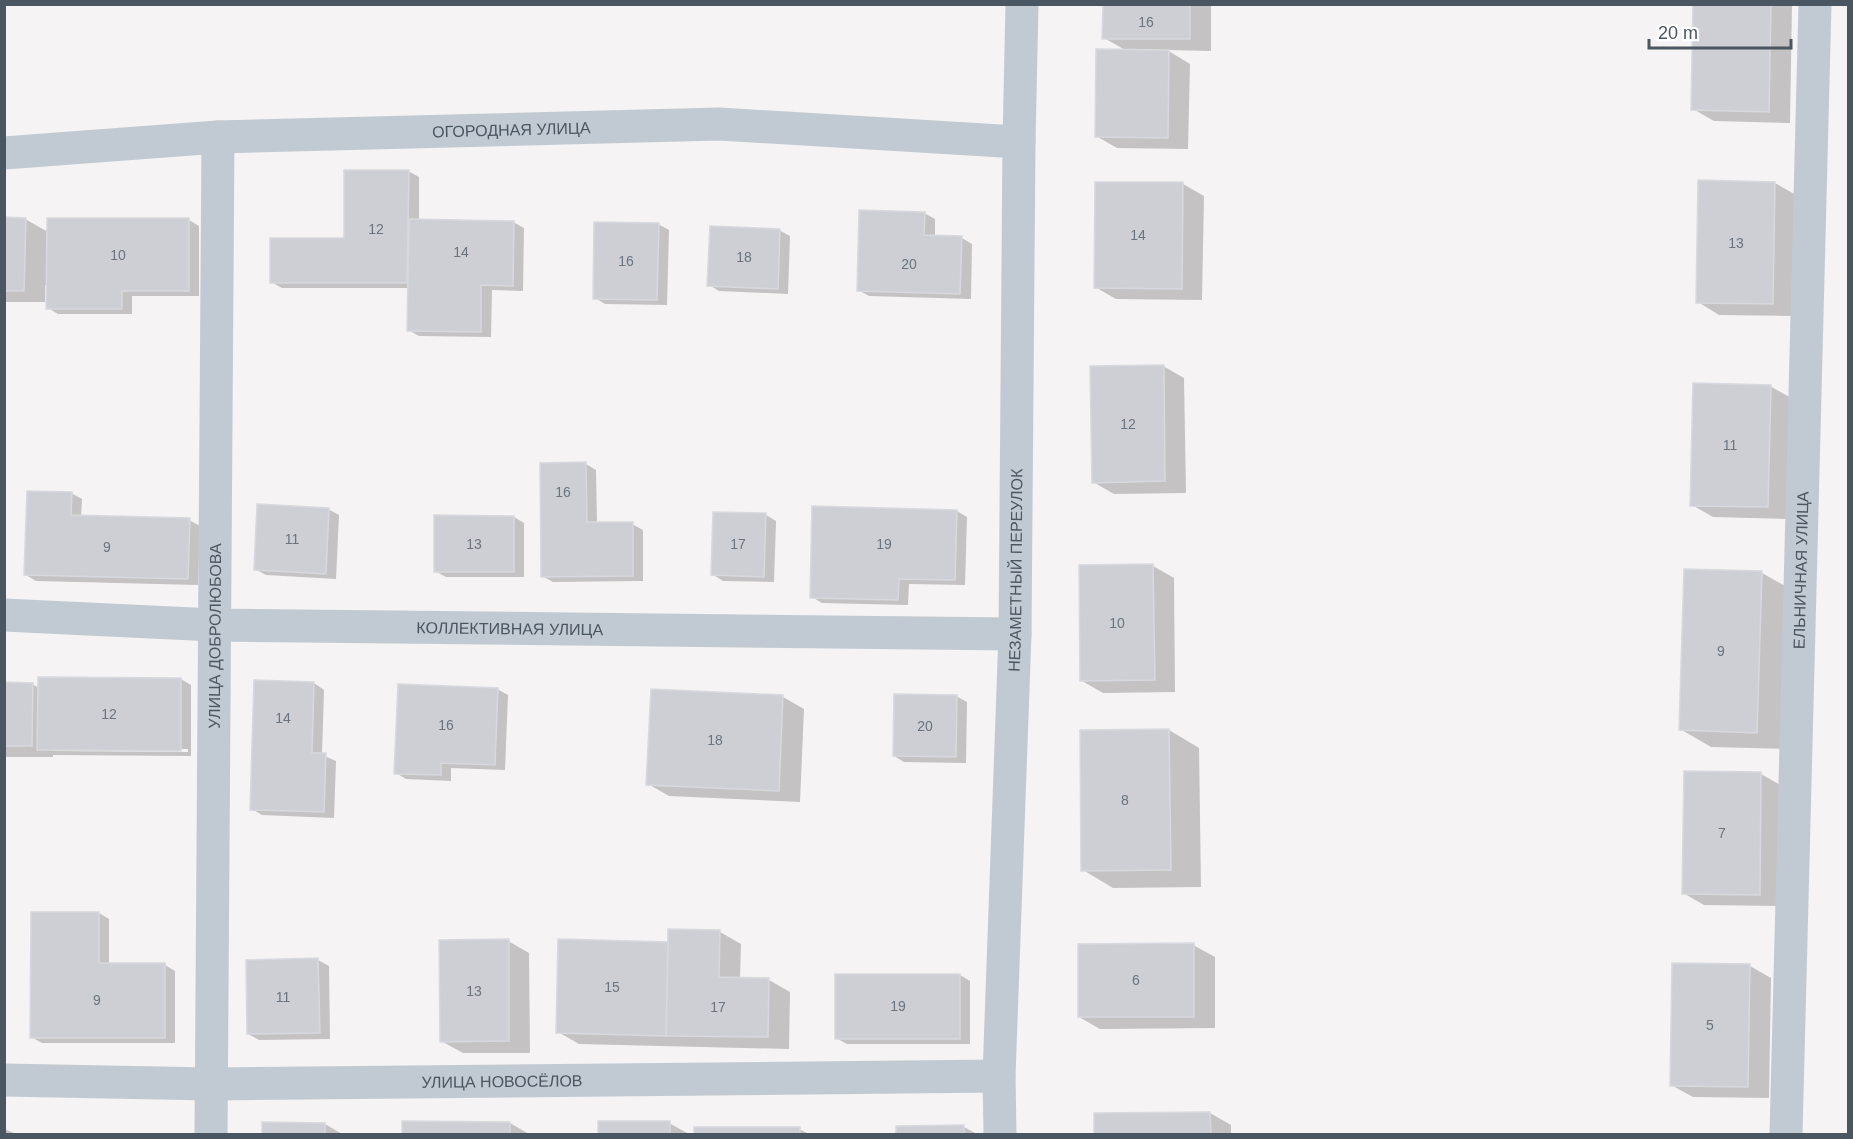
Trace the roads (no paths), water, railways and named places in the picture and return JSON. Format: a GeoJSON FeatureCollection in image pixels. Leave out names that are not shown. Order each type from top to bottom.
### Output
{"type":"FeatureCollection","features":[{"type":"Feature","properties":{"kind":"street","name":"НЕЗАМЕТНЫЙ ПЕРЕУЛОК"},"geometry":{"type":"LineString","coordinates":[[1000,1134],[999,1076],[1015,634],[1022,4]]}},
{"type":"Feature","properties":{"kind":"street","name":"ЕЛЬНИЧНАЯ УЛИЦА"},"geometry":{"type":"LineString","coordinates":[[1786,1134],[1815,4]]}},
{"type":"Feature","properties":{"kind":"street","name":"ОГОРОДНАЯ УЛИЦА"},"geometry":{"type":"LineString","coordinates":[[4,153],[218,137],[719,124],[1019,142]]}},
{"type":"Feature","properties":{"kind":"street","name":"УЛИЦА ДОБРОЛЮБОВА"},"geometry":{"type":"LineString","coordinates":[[211,1134],[218,137]]}},
{"type":"Feature","properties":{"kind":"street","name":"КОЛЛЕКТИВНАЯ УЛИЦА"},"geometry":{"type":"LineString","coordinates":[[4,615],[213,625],[1015,634]]}},
{"type":"Feature","properties":{"kind":"street","name":"УЛИЦА НОВОСЁЛОВ"},"geometry":{"type":"LineString","coordinates":[[4,1080],[211,1084],[999,1076]]}}]}
